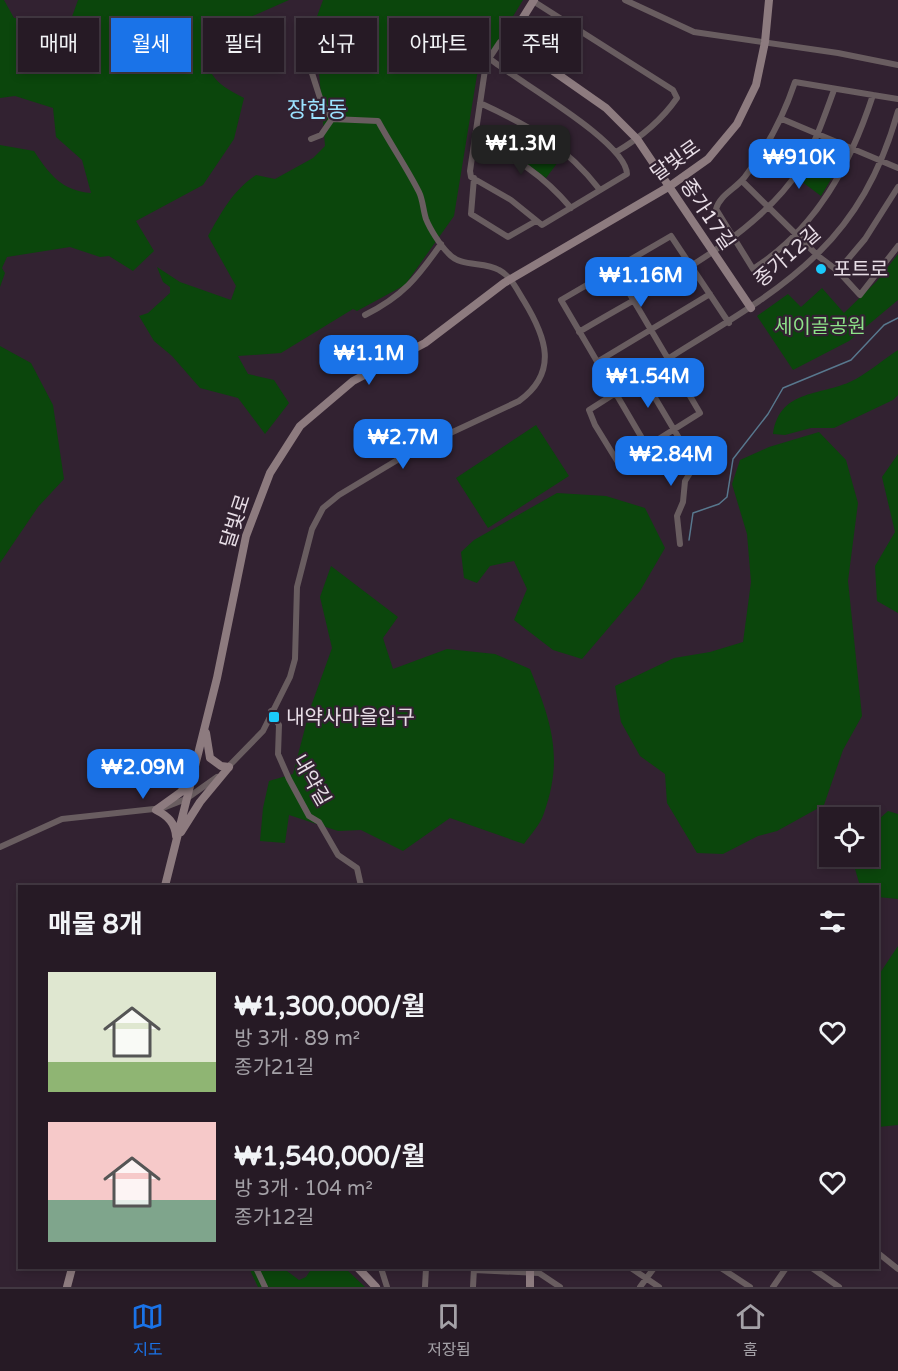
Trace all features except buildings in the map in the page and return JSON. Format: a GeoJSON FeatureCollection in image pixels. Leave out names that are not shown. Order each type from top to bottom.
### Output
{"type":"FeatureCollection","features":[{"type":"Feature","properties":{"kind":"main road"},"geometry":{"type":"LineString","coordinates":[[523,18],[534,0]]}},
{"type":"Feature","properties":{"kind":"main road","name":"달빛로"},"geometry":{"type":"LineString","coordinates":[[165,885],[206,722],[246,536],[270,473],[300,426],[346,386],[432,339],[511,279],[670,186],[708,159],[737,124],[756,85],[765,42],[769,0]]}},
{"type":"Feature","properties":{"kind":"main road","name":"종가17길"},"geometry":{"type":"LineString","coordinates":[[555,72],[606,108],[637,139],[751,308]]}},
{"type":"Feature","properties":{"kind":"main road"},"geometry":{"type":"LineString","coordinates":[[206,722],[210,758],[220,766],[229,767]]}},
{"type":"Feature","properties":{"kind":"main road"},"geometry":{"type":"LineString","coordinates":[[177,840],[200,802],[229,767]]}},
{"type":"Feature","properties":{"kind":"main road"},"geometry":{"type":"LineString","coordinates":[[177,840],[176,828],[166,815],[156,810],[181,792],[193,774]]}},
{"type":"Feature","properties":{"kind":"main road"},"geometry":{"type":"LineString","coordinates":[[67,1287],[72,1269]]}},
{"type":"Feature","properties":{"kind":"main road"},"geometry":{"type":"LineString","coordinates":[[359,1269],[376,1287]]}},
{"type":"Feature","properties":{"kind":"main road"},"geometry":{"type":"LineString","coordinates":[[530,1269],[530,1287]]}},
{"type":"Feature","properties":{"kind":"street"},"geometry":{"type":"LineString","coordinates":[[534,0],[673,90],[677,98],[666,113],[637,139],[616,152]]}},
{"type":"Feature","properties":{"kind":"street"},"geometry":{"type":"LineString","coordinates":[[625,0],[694,32],[898,65]]}},
{"type":"Feature","properties":{"kind":"street"},"geometry":{"type":"LineString","coordinates":[[473,177],[511,200],[542,225],[627,174],[616,152],[586,125],[507,73],[489,58],[501,42]]}},
{"type":"Feature","properties":{"kind":"street"},"geometry":{"type":"LineString","coordinates":[[312,72],[321,101],[333,119]]}},
{"type":"Feature","properties":{"kind":"street"},"geometry":{"type":"LineString","coordinates":[[486,72],[470,171],[473,177],[471,214],[508,237],[536,221]]}},
{"type":"Feature","properties":{"kind":"street"},"geometry":{"type":"LineString","coordinates":[[873,95],[854,149],[827,198],[771,257],[753,268],[716,208],[718,201],[742,181],[768,146],[782,120],[795,82],[898,99]]}},
{"type":"Feature","properties":{"kind":"street"},"geometry":{"type":"LineString","coordinates":[[579,332],[733,237],[769,208],[799,171],[818,134],[834,90]]}},
{"type":"Feature","properties":{"kind":"street"},"geometry":{"type":"LineString","coordinates":[[480,103],[517,120],[556,144],[579,164],[600,190]]}},
{"type":"Feature","properties":{"kind":"street","name":"종가12길"},"geometry":{"type":"LineString","coordinates":[[646,446],[619,464],[595,425],[589,410],[729,323],[818,256],[848,220],[882,160],[898,111]]}},
{"type":"Feature","properties":{"kind":"street"},"geometry":{"type":"LineString","coordinates":[[311,139],[321,135],[333,119]]}},
{"type":"Feature","properties":{"kind":"street"},"geometry":{"type":"LineString","coordinates":[[0,847],[62,819],[156,810],[186,799],[229,767],[263,731],[293,668],[297,587],[312,529],[323,508],[348,489],[414,450],[519,400],[534,390],[541,380],[544,366],[542,336],[536,321],[511,279],[500,270],[452,257],[441,244],[426,220],[420,194],[378,121],[333,119]]}},
{"type":"Feature","properties":{"kind":"street"},"geometry":{"type":"LineString","coordinates":[[782,120],[898,168]]}},
{"type":"Feature","properties":{"kind":"street"},"geometry":{"type":"LineString","coordinates":[[475,140],[503,151],[527,165],[552,186],[571,208]]}},
{"type":"Feature","properties":{"kind":"street"},"geometry":{"type":"LineString","coordinates":[[742,181],[818,256],[838,271],[860,295],[898,246]]}},
{"type":"Feature","properties":{"kind":"street"},"geometry":{"type":"LineString","coordinates":[[838,271],[870,231],[898,187]]}},
{"type":"Feature","properties":{"kind":"street"},"geometry":{"type":"LineString","coordinates":[[615,269],[700,413],[646,446],[561,300],[671,236],[729,323]]}},
{"type":"Feature","properties":{"kind":"street"},"geometry":{"type":"LineString","coordinates":[[365,315],[394,300],[408,289],[441,244]]}},
{"type":"Feature","properties":{"kind":"street"},"geometry":{"type":"LineString","coordinates":[[597,362],[710,294]]}},
{"type":"Feature","properties":{"kind":"street"},"geometry":{"type":"LineString","coordinates":[[642,376],[695,465],[685,481],[683,502],[677,516],[680,544]]}},
{"type":"Feature","properties":{"kind":"street","name":"내약길"},"geometry":{"type":"LineString","coordinates":[[271,711],[279,725],[278,754],[289,779],[309,816],[319,822],[338,855],[357,868],[361,885]]}},
{"type":"Feature","properties":{"kind":"street"},"geometry":{"type":"LineString","coordinates":[[879,1253],[898,1269]]}},
{"type":"Feature","properties":{"kind":"street"},"geometry":{"type":"LineString","coordinates":[[256,1269],[265,1287]]}},
{"type":"Feature","properties":{"kind":"street"},"geometry":{"type":"LineString","coordinates":[[381,1269],[387,1287]]}},
{"type":"Feature","properties":{"kind":"street"},"geometry":{"type":"LineString","coordinates":[[425,1287],[426,1269]]}},
{"type":"Feature","properties":{"kind":"street"},"geometry":{"type":"LineString","coordinates":[[473,1287],[474,1269],[530,1269],[560,1287]]}},
{"type":"Feature","properties":{"kind":"street"},"geometry":{"type":"LineString","coordinates":[[633,1269],[659,1287]]}},
{"type":"Feature","properties":{"kind":"street"},"geometry":{"type":"LineString","coordinates":[[640,1287],[653,1269]]}},
{"type":"Feature","properties":{"kind":"street"},"geometry":{"type":"LineString","coordinates":[[723,1269],[750,1287]]}},
{"type":"Feature","properties":{"kind":"street"},"geometry":{"type":"LineString","coordinates":[[773,1287],[785,1269]]}},
{"type":"Feature","properties":{"kind":"street"},"geometry":{"type":"LineString","coordinates":[[813,1269],[839,1287]]}},
{"type":"Feature","properties":{"kind":"green space"},"geometry":{"type":"Polygon","coordinates":[[[0,0],[4,0],[14,18],[18,18],[18,72],[99,72],[99,18],[72,18],[78,0],[289,0],[248,18],[203,18],[203,72],[211,72],[225,87],[244,98],[234,139],[203,185],[136,221],[154,251],[133,271],[109,256],[100,257],[70,247],[7,257],[2,268],[5,273],[0,287],[0,145],[34,151],[57,180],[72,189],[91,193],[82,160],[56,137],[53,108],[15,96],[0,98],[0,0]]]}},
{"type":"Feature","properties":{"kind":"green space"},"geometry":{"type":"Polygon","coordinates":[[[323,0],[523,0],[512,18],[501,18],[501,36],[489,55],[489,18],[389,18],[389,72],[479,72],[454,216],[405,285],[357,311],[353,309],[281,353],[238,356],[248,374],[274,380],[289,403],[265,434],[238,398],[200,388],[172,356],[154,341],[139,316],[148,313],[170,293],[170,287],[163,282],[157,267],[180,282],[231,300],[236,286],[208,236],[228,202],[256,175],[275,179],[313,158],[325,146],[319,72],[377,72],[377,18],[316,18],[323,0]]]}},
{"type":"Feature","properties":{"kind":"green space"},"geometry":{"type":"Polygon","coordinates":[[[528,130],[564,154],[546,178],[515,155],[528,130]]]}},
{"type":"Feature","properties":{"kind":"green space"},"geometry":{"type":"Polygon","coordinates":[[[812,153],[839,166],[821,196],[797,178],[812,153]]]}},
{"type":"Feature","properties":{"kind":"green space","name":"세이골공원"},"geometry":{"type":"Polygon","coordinates":[[[898,254],[898,300],[849,341],[793,370],[757,316],[788,294],[801,307],[822,288],[844,313],[877,281],[898,254]]]}},
{"type":"Feature","properties":{"kind":"green space"},"geometry":{"type":"Polygon","coordinates":[[[0,346],[31,363],[53,405],[64,479],[38,507],[0,563],[0,346]]]}},
{"type":"Feature","properties":{"kind":"green space"},"geometry":{"type":"Polygon","coordinates":[[[898,350],[898,395],[893,400],[834,428],[811,428],[785,435],[773,434],[777,419],[784,408],[794,401],[856,379],[898,350]]]}},
{"type":"Feature","properties":{"kind":"green space"},"geometry":{"type":"Polygon","coordinates":[[[536,425],[569,476],[488,528],[456,478],[536,425]]]}},
{"type":"Feature","properties":{"kind":"green space"},"geometry":{"type":"Polygon","coordinates":[[[819,432],[846,460],[858,503],[848,581],[862,716],[843,750],[824,805],[777,831],[758,836],[723,854],[697,853],[667,803],[665,774],[640,756],[621,722],[615,686],[674,658],[710,652],[743,642],[751,582],[747,534],[732,484],[740,460],[769,447],[819,432]]]}},
{"type":"Feature","properties":{"kind":"green space"},"geometry":{"type":"Polygon","coordinates":[[[898,454],[898,613],[877,601],[875,566],[895,532],[882,477],[898,454]]]}},
{"type":"Feature","properties":{"kind":"green space"},"geometry":{"type":"Polygon","coordinates":[[[557,493],[606,496],[645,508],[665,548],[640,591],[582,659],[553,650],[514,620],[527,589],[514,561],[490,566],[477,583],[464,578],[461,552],[474,540],[557,493]]]}},
{"type":"Feature","properties":{"kind":"green space"},"geometry":{"type":"Polygon","coordinates":[[[331,566],[398,617],[383,638],[393,669],[447,649],[495,654],[530,669],[549,723],[554,757],[550,793],[543,817],[524,844],[450,818],[403,851],[361,830],[338,831],[289,815],[285,843],[260,841],[263,808],[269,781],[293,774],[310,709],[332,648],[320,597],[331,566]]]}},
{"type":"Feature","properties":{"kind":"green space"},"geometry":{"type":"Polygon","coordinates":[[[888,811],[898,814],[898,899],[879,897],[879,885],[860,885],[854,867],[879,867],[879,820],[888,811]]]}},
{"type":"Feature","properties":{"kind":"green space"},"geometry":{"type":"Polygon","coordinates":[[[898,946],[898,1125],[879,1127],[879,974],[898,946]]]}},
{"type":"Feature","properties":{"kind":"green space"},"geometry":{"type":"Polygon","coordinates":[[[249,1269],[284,1269],[299,1280],[306,1277],[311,1269],[346,1269],[365,1287],[258,1287],[249,1269]]]}},
{"type":"Feature","properties":{"kind":"waterway"},"geometry":{"type":"LineString","coordinates":[[689,540],[693,513],[719,504],[727,497],[733,459],[768,414],[783,388],[851,360],[884,325],[898,318]]}},
{"type":"Feature","properties":{"kind":"place","name":"포트로"},"geometry":{"type":"Point","coordinates":[821,269]}},
{"type":"Feature","properties":{"kind":"place","name":"내약사마을입구"},"geometry":{"type":"Point","coordinates":[274,717]}},
{"type":"Feature","properties":{"kind":"district","name":"장현동"},"geometry":{"type":"Point","coordinates":[317,109]}}]}
